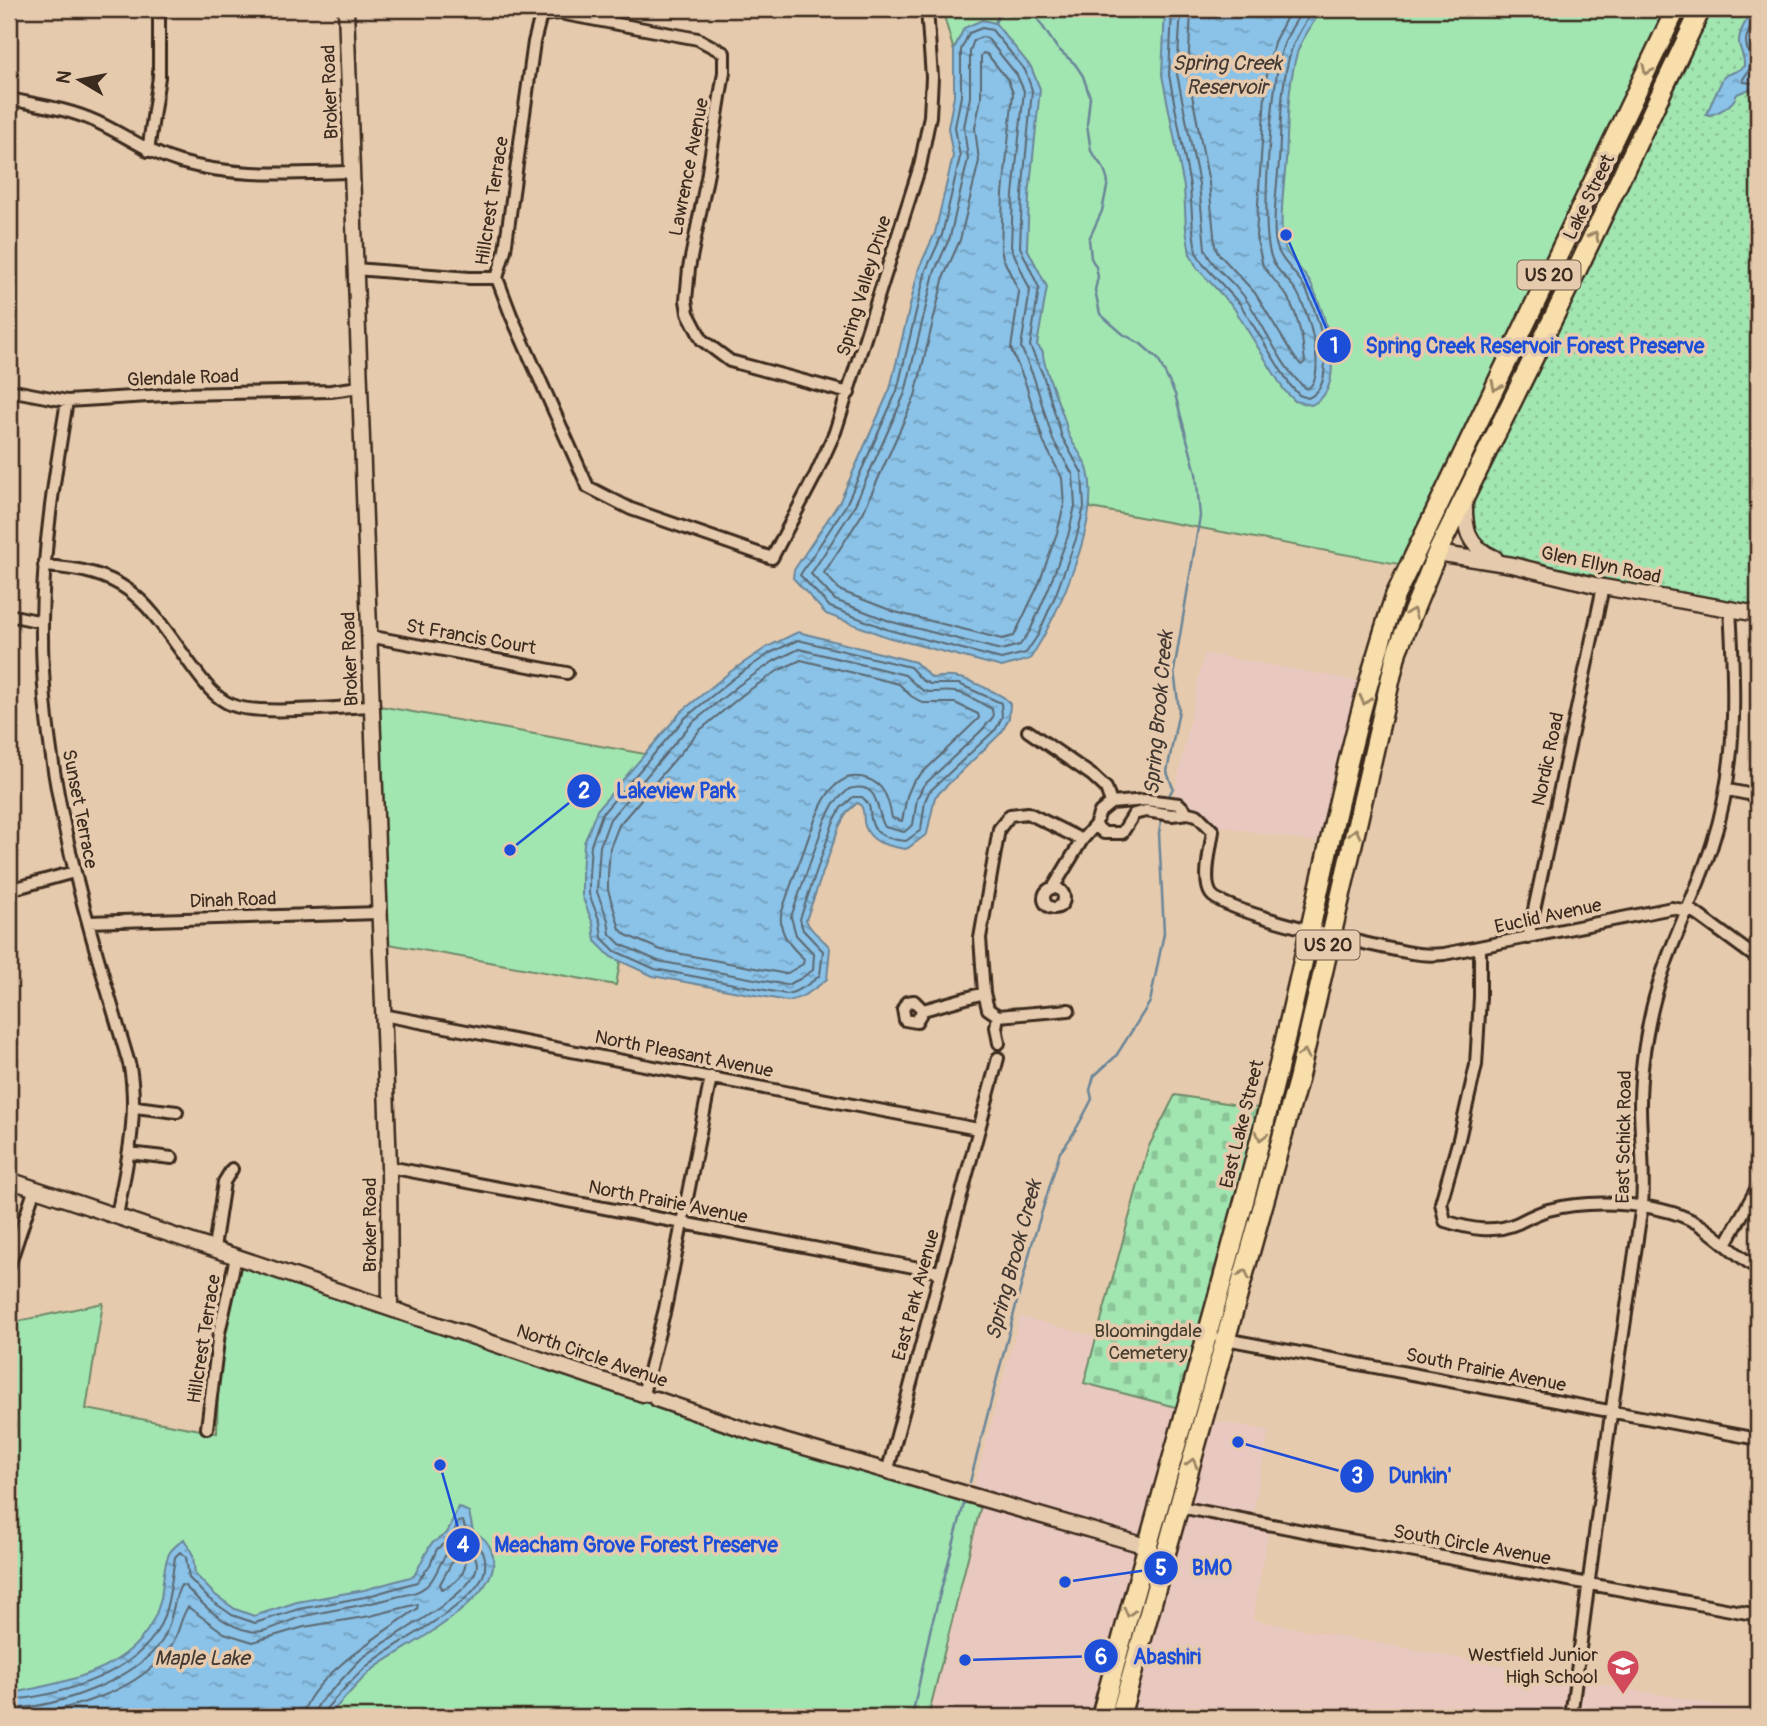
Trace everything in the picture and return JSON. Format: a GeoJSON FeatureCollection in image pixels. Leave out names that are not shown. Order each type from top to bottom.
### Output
{"type":"FeatureCollection","features":[{"type":"Feature","properties":{"kind":"main road","name":"Lake Street"},"geometry":{"type":"LineString","coordinates":[[1421,542],[1676,9]]}},
{"type":"Feature","properties":{"kind":"main road","name":"Lake Street"},"geometry":{"type":"LineString","coordinates":[[1437,553],[1575,274],[1701,9]]}},
{"type":"Feature","properties":{"kind":"main road"},"geometry":{"type":"LineString","coordinates":[[1660,43],[1680,53]]}},
{"type":"Feature","properties":{"kind":"main road"},"geometry":{"type":"LineString","coordinates":[[1421,542],[1437,553]]}},
{"type":"Feature","properties":{"kind":"main road","name":"East Lake Street"},"geometry":{"type":"LineString","coordinates":[[1101,1717],[1277,1074],[1378,648],[1395,596],[1421,542]]}},
{"type":"Feature","properties":{"kind":"main road","name":"US 20"},"geometry":{"type":"LineString","coordinates":[[1120,1717],[1298,1080],[1398,651],[1437,553]]}},
{"type":"Feature","properties":{"kind":"street"},"geometry":{"type":"LineString","coordinates":[[148,151],[159,77],[159,9]]}},
{"type":"Feature","properties":{"kind":"street","name":"Broker Road"},"geometry":{"type":"LineString","coordinates":[[346,9],[389,1167],[390,1307]]}},
{"type":"Feature","properties":{"kind":"street","name":"Spring Valley Drive"},"geometry":{"type":"LineString","coordinates":[[772,558],[815,476],[849,393],[920,166],[926,138],[932,77],[927,9]]}},
{"type":"Feature","properties":{"kind":"street","name":"Lawrence Avenue"},"geometry":{"type":"LineString","coordinates":[[539,12],[559,13],[698,39],[724,53],[724,72],[686,287],[691,320],[702,340],[718,354],[739,365],[849,393]]}},
{"type":"Feature","properties":{"kind":"street","name":"Hillcrest Terrace"},"geometry":{"type":"LineString","coordinates":[[539,12],[505,250],[497,278],[511,315],[588,487],[631,509],[772,558]]}},
{"type":"Feature","properties":{"kind":"street"},"geometry":{"type":"LineString","coordinates":[[9,99],[74,113],[101,124],[148,151],[202,167],[247,173],[352,172]]}},
{"type":"Feature","properties":{"kind":"street"},"geometry":{"type":"LineString","coordinates":[[355,269],[497,278]]}},
{"type":"Feature","properties":{"kind":"street","name":"Glendale Road"},"geometry":{"type":"LineString","coordinates":[[9,390],[67,401],[181,394],[331,391],[360,387]]}},
{"type":"Feature","properties":{"kind":"street","name":"Sunset Terrace"},"geometry":{"type":"LineString","coordinates":[[67,401],[51,497],[44,566],[44,687],[51,754],[74,872],[130,1068],[135,1107],[117,1216]]}},
{"type":"Feature","properties":{"kind":"street"},"geometry":{"type":"LineString","coordinates":[[1465,495],[1464,523],[1475,547],[1490,557],[1512,565]]}},
{"type":"Feature","properties":{"kind":"street","name":"Glen Ellyn Road"},"geometry":{"type":"LineString","coordinates":[[1437,553],[1512,565],[1603,587],[1758,614]]}},
{"type":"Feature","properties":{"kind":"street"},"geometry":{"type":"LineString","coordinates":[[44,566],[77,568],[96,573],[129,590],[159,621],[213,692],[232,705],[255,710],[371,706]]}},
{"type":"Feature","properties":{"kind":"street","name":"Nordic Road"},"geometry":{"type":"LineString","coordinates":[[1528,938],[1603,587]]}},
{"type":"Feature","properties":{"kind":"street","name":"East Schick Road"},"geometry":{"type":"LineString","coordinates":[[1571,1717],[1611,1412],[1642,1205],[1644,1170],[1640,1103],[1644,1048],[1661,978],[1711,849],[1728,790],[1734,734],[1735,689],[1730,609]]}},
{"type":"Feature","properties":{"kind":"street"},"geometry":{"type":"LineString","coordinates":[[9,615],[42,622]]}},
{"type":"Feature","properties":{"kind":"street","name":"St Francis Court"},"geometry":{"type":"LineString","coordinates":[[368,636],[566,673]]}},
{"type":"Feature","properties":{"kind":"street"},"geometry":{"type":"LineString","coordinates":[[1028,731],[1093,776],[1106,788],[1111,803]]}},
{"type":"Feature","properties":{"kind":"street"},"geometry":{"type":"LineString","coordinates":[[1728,790],[1758,796]]}},
{"type":"Feature","properties":{"kind":"street"},"geometry":{"type":"LineString","coordinates":[[1053,888],[1095,825],[1100,812],[1111,803],[1146,800],[1164,808]]}},
{"type":"Feature","properties":{"kind":"street"},"geometry":{"type":"LineString","coordinates":[[1095,825],[1104,833],[1122,833],[1133,814],[1164,808]]}},
{"type":"Feature","properties":{"kind":"street","name":"Euclid Avenue"},"geometry":{"type":"LineString","coordinates":[[1164,808],[1197,815],[1213,831],[1206,880],[1211,895],[1228,906],[1310,930],[1428,955],[1528,938],[1672,908],[1686,909]]}},
{"type":"Feature","properties":{"kind":"street"},"geometry":{"type":"LineString","coordinates":[[1069,1010],[998,1016],[988,1009],[984,993],[980,938],[999,829],[1010,815],[1028,813],[1082,841]]}},
{"type":"Feature","properties":{"kind":"street"},"geometry":{"type":"LineString","coordinates":[[9,890],[74,872]]}},
{"type":"Feature","properties":{"kind":"street"},"geometry":{"type":"LineString","coordinates":[[1686,909],[1711,923],[1758,959]]}},
{"type":"Feature","properties":{"kind":"street","name":"Dinah Road"},"geometry":{"type":"LineString","coordinates":[[88,922],[379,913]]}},
{"type":"Feature","properties":{"kind":"street"},"geometry":{"type":"LineString","coordinates":[[1480,947],[1476,1065],[1460,1139],[1441,1203],[1443,1223],[1479,1230],[1497,1230],[1541,1212],[1563,1207],[1642,1205],[1678,1213],[1704,1227],[1758,1269]]}},
{"type":"Feature","properties":{"kind":"street"},"geometry":{"type":"LineString","coordinates":[[923,1010],[984,993]]}},
{"type":"Feature","properties":{"kind":"street","name":"North Pleasant Avenue"},"geometry":{"type":"LineString","coordinates":[[383,1015],[978,1129]]}},
{"type":"Feature","properties":{"kind":"street"},"geometry":{"type":"LineString","coordinates":[[998,1016],[996,1027],[999,1043]]}},
{"type":"Feature","properties":{"kind":"street","name":"East Park Avenue"},"geometry":{"type":"LineString","coordinates":[[888,1469],[998,1058]]}},
{"type":"Feature","properties":{"kind":"street"},"geometry":{"type":"LineString","coordinates":[[649,1396],[711,1077]]}},
{"type":"Feature","properties":{"kind":"street"},"geometry":{"type":"LineString","coordinates":[[135,1107],[177,1112]]}},
{"type":"Feature","properties":{"kind":"street"},"geometry":{"type":"LineString","coordinates":[[129,1153],[172,1158]]}},
{"type":"Feature","properties":{"kind":"street","name":"North Prairie Avenue"},"geometry":{"type":"LineString","coordinates":[[389,1167],[940,1272]]}},
{"type":"Feature","properties":{"kind":"street"},"geometry":{"type":"LineString","coordinates":[[214,1248],[224,1182],[232,1169]]}},
{"type":"Feature","properties":{"kind":"street","name":"North Circle Avenue"},"geometry":{"type":"LineString","coordinates":[[9,1180],[390,1307],[749,1431],[888,1469],[1167,1552]]}},
{"type":"Feature","properties":{"kind":"street"},"geometry":{"type":"LineString","coordinates":[[1726,1244],[1758,1186]]}},
{"type":"Feature","properties":{"kind":"street"},"geometry":{"type":"LineString","coordinates":[[9,1266],[34,1188]]}},
{"type":"Feature","properties":{"kind":"street","name":"Hillcrest Terrace"},"geometry":{"type":"LineString","coordinates":[[207,1428],[219,1333],[236,1256]]}},
{"type":"Feature","properties":{"kind":"street","name":"South Prairie Avenue"},"geometry":{"type":"LineString","coordinates":[[1207,1335],[1758,1439]]}},
{"type":"Feature","properties":{"kind":"street","name":"South Circle Avenue"},"geometry":{"type":"LineString","coordinates":[[1180,1507],[1758,1615]]}},
{"type":"Feature","properties":{"kind":"shaded area"},"geometry":{"type":"Polygon","coordinates":[[[1204,653],[1365,682],[1326,844],[1201,823],[1190,816],[1169,819],[1204,653]]]}},
{"type":"Feature","properties":{"kind":"shaded area"},"geometry":{"type":"Polygon","coordinates":[[[1020,1316],[1096,1337],[1084,1382],[1183,1409],[1144,1542],[973,1491],[1020,1316]]]}},
{"type":"Feature","properties":{"kind":"shaded area"},"geometry":{"type":"Polygon","coordinates":[[[1206,1419],[1269,1430],[1252,1519],[1270,1523],[1253,1620],[1573,1679],[1568,1717],[1123,1717],[1206,1419]]]}},
{"type":"Feature","properties":{"kind":"shaded area"},"geometry":{"type":"Polygon","coordinates":[[[982,1501],[1140,1550],[1094,1717],[928,1717],[982,1501]]]}},
{"type":"Feature","properties":{"kind":"shaded area","name":"Westfield Junior High School"},"geometry":{"type":"Polygon","coordinates":[[[1579,1680],[1758,1712],[1758,1717],[1574,1717],[1579,1680]]]}},
{"type":"Feature","properties":{"kind":"green space"},"geometry":{"type":"Polygon","coordinates":[[[942,9],[1675,9],[1409,566],[1091,508],[1058,420],[942,9]]]}},
{"type":"Feature","properties":{"kind":"green space"},"geometry":{"type":"Polygon","coordinates":[[[1703,9],[1758,9],[1758,611],[1604,583],[1496,555],[1474,537],[1469,497],[1703,9]]]}},
{"type":"Feature","properties":{"kind":"green space"},"geometry":{"type":"Polygon","coordinates":[[[374,705],[656,756],[616,985],[383,943],[374,705]]]}},
{"type":"Feature","properties":{"kind":"green space","name":"Bloomingdale Cemetery"},"geometry":{"type":"Polygon","coordinates":[[[1175,1095],[1264,1109],[1183,1409],[1084,1383],[1148,1148],[1175,1095]]]}},
{"type":"Feature","properties":{"kind":"green space"},"geometry":{"type":"Polygon","coordinates":[[[236,1257],[749,1431],[983,1497],[928,1717],[9,1717],[9,1323],[103,1303],[86,1409],[217,1433],[219,1333],[236,1257]]]}},
{"type":"Feature","properties":{"kind":"water","name":"Spring Creek Reservoir"},"geometry":{"type":"Polygon","coordinates":[[[1165,9],[1322,9],[1300,44],[1294,63],[1282,217],[1283,243],[1317,297],[1331,349],[1329,383],[1323,396],[1311,405],[1295,401],[1284,390],[1234,308],[1197,268],[1190,254],[1184,187],[1162,75],[1165,9]]]}},
{"type":"Feature","properties":{"kind":"water"},"geometry":{"type":"Polygon","coordinates":[[[1753,9],[1758,9],[1758,97],[1750,89],[1737,94],[1724,109],[1706,115],[1723,78],[1744,66],[1739,39],[1753,9]]]}},
{"type":"Feature","properties":{"kind":"water"},"geometry":{"type":"Polygon","coordinates":[[[982,20],[995,23],[1031,67],[1040,89],[1029,196],[1027,248],[1047,287],[1037,345],[1043,352],[1068,433],[1088,471],[1090,492],[1088,516],[1074,568],[1041,641],[1030,659],[1002,667],[887,637],[826,614],[793,578],[794,570],[840,501],[890,389],[919,268],[935,233],[953,156],[948,128],[954,96],[954,49],[964,28],[982,20]]]}},
{"type":"Feature","properties":{"kind":"water"},"geometry":{"type":"Polygon","coordinates":[[[798,632],[915,662],[932,678],[957,677],[970,681],[1006,700],[1010,704],[1009,718],[1002,732],[935,797],[927,834],[908,848],[887,845],[872,837],[865,826],[860,804],[857,803],[847,812],[839,827],[806,920],[830,948],[827,979],[808,993],[787,1001],[653,976],[611,957],[595,941],[593,924],[582,896],[584,843],[597,810],[681,712],[730,672],[767,647],[798,632]]]}},
{"type":"Feature","properties":{"kind":"water","name":"Maple Lake"},"geometry":{"type":"Polygon","coordinates":[[[458,1507],[469,1512],[473,1531],[486,1541],[493,1560],[489,1579],[475,1598],[454,1616],[372,1670],[327,1717],[9,1717],[9,1694],[55,1684],[100,1669],[120,1658],[137,1643],[151,1625],[160,1602],[169,1554],[184,1539],[193,1555],[195,1574],[214,1594],[235,1609],[254,1616],[297,1602],[364,1590],[414,1576],[431,1544],[447,1533],[458,1507]]]}},
{"type":"Feature","properties":{"kind":"waterway"},"geometry":{"type":"LineString","coordinates":[[995,23],[1001,9]]}},
{"type":"Feature","properties":{"kind":"waterway","name":"Spring Brook Creek"},"geometry":{"type":"LineString","coordinates":[[1031,9],[1057,48],[1075,64],[1083,76],[1090,97],[1087,125],[1091,151],[1104,169],[1108,182],[1102,211],[1089,239],[1091,258],[1098,277],[1095,290],[1100,314],[1158,359],[1175,394],[1196,473],[1200,516],[1174,671],[1179,710],[1167,772],[1173,788],[1167,800]]}},
{"type":"Feature","properties":{"kind":"waterway","name":"Spring Brook Creek"},"geometry":{"type":"LineString","coordinates":[[970,1482],[1032,1244],[1060,1152],[1092,1099],[1090,1090],[1094,1076],[1116,1056],[1150,1002],[1164,933],[1159,833],[1162,816]]}},
{"type":"Feature","properties":{"kind":"waterway","name":"Spring Brook Creek"},"geometry":{"type":"LineString","coordinates":[[912,1717],[930,1631],[965,1500]]}},
{"type":"Feature","properties":{"kind":"place","name":"Spring Creek Reservoir Forest Preserve"},"geometry":{"type":"Point","coordinates":[1286,235]}},
{"type":"Feature","properties":{"kind":"place","name":"Lakeview Park"},"geometry":{"type":"Point","coordinates":[510,850]}},
{"type":"Feature","properties":{"kind":"place","name":"Dunkin'"},"geometry":{"type":"Point","coordinates":[1238,1442]}},
{"type":"Feature","properties":{"kind":"place","name":"Meacham Grove Forest Preserve"},"geometry":{"type":"Point","coordinates":[440,1465]}},
{"type":"Feature","properties":{"kind":"place","name":"BMO"},"geometry":{"type":"Point","coordinates":[1065,1582]}},
{"type":"Feature","properties":{"kind":"place","name":"Abashiri"},"geometry":{"type":"Point","coordinates":[965,1660]}},
{"type":"Feature","properties":{"kind":"place","name":"Westfield Junior High School"},"geometry":{"type":"Point","coordinates":[1623,1696]}}]}
